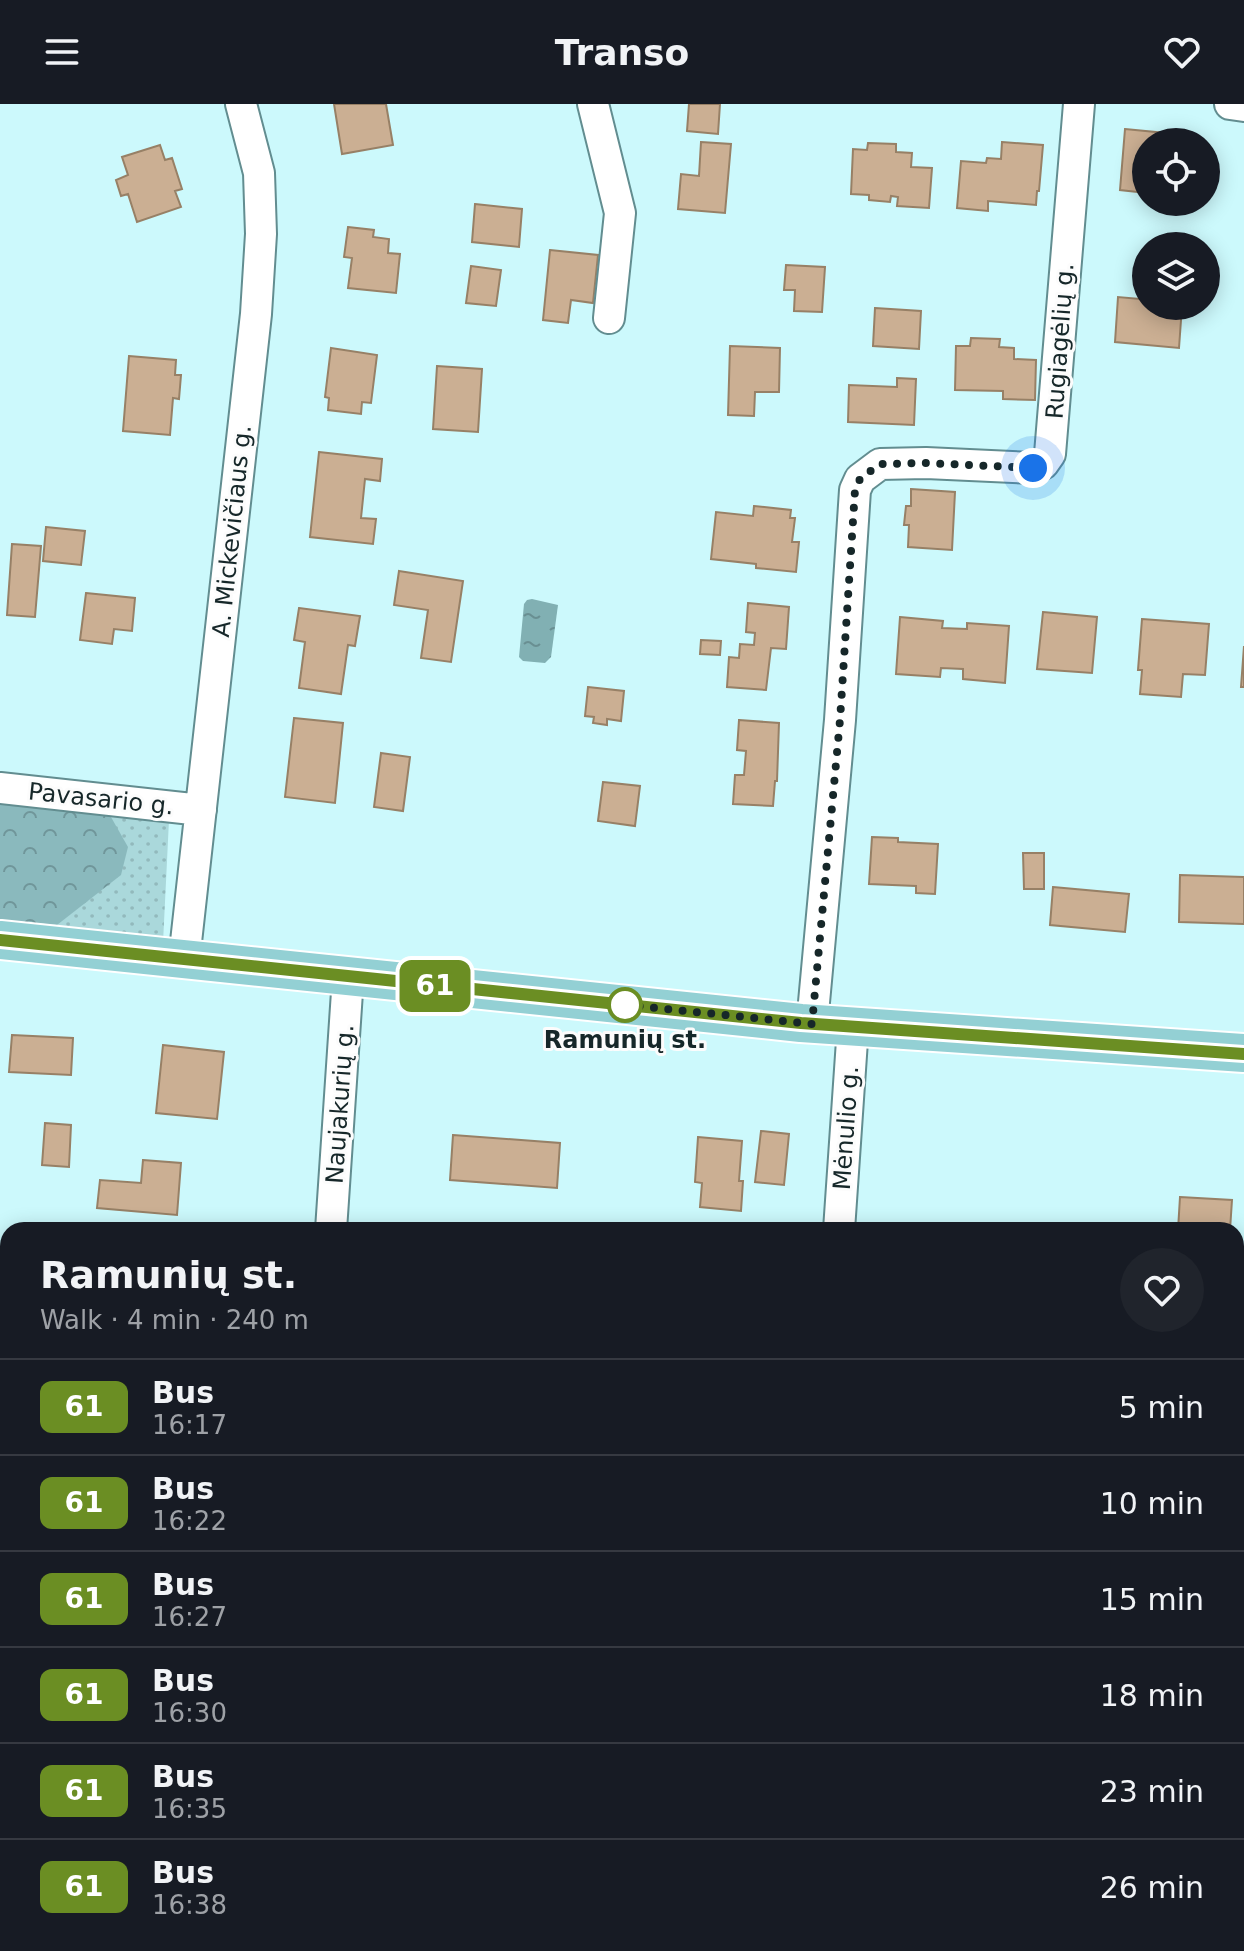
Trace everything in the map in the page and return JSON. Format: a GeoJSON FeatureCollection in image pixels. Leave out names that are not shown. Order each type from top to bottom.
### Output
{"type":"FeatureCollection","features":[{"type":"Feature","properties":{"kind":"main road"},"geometry":{"type":"LineString","coordinates":[[0,940],[812,1024],[1244,1053]]}},
{"type":"Feature","properties":{"kind":"street","name":"A. Mickevičiaus g."},"geometry":{"type":"LineString","coordinates":[[184,960],[256,314],[261,234],[259,173],[241,104]]}},
{"type":"Feature","properties":{"kind":"street"},"geometry":{"type":"LineString","coordinates":[[593,104],[620,213],[609,318]]}},
{"type":"Feature","properties":{"kind":"street","name":"Rugiagėlių g."},"geometry":{"type":"LineString","coordinates":[[812,1024],[840,720],[855,490],[860,479],[880,464],[1033,468],[1043,464],[1050,454],[1079,104]]}},
{"type":"Feature","properties":{"kind":"street"},"geometry":{"type":"LineString","coordinates":[[1230,104],[1244,106]]}},
{"type":"Feature","properties":{"kind":"street","name":"Pavasario g."},"geometry":{"type":"LineString","coordinates":[[0,788],[201,810]]}},
{"type":"Feature","properties":{"kind":"street","name":"Naujakurių g."},"geometry":{"type":"LineString","coordinates":[[332,1222],[348,977]]}},
{"type":"Feature","properties":{"kind":"street","name":"Mėnulio g."},"geometry":{"type":"LineString","coordinates":[[840,1222],[853,1026]]}},
{"type":"Feature","properties":{"kind":"shaded area"},"geometry":{"type":"Polygon","coordinates":[[[107,810],[169,820],[163,943],[0,925],[0,920],[57,925],[107,810]]]}},
{"type":"Feature","properties":{"kind":"green space"},"geometry":{"type":"Polygon","coordinates":[[[0,798],[107,810],[128,847],[121,875],[57,925],[0,920],[0,798]]]}},
{"type":"Feature","properties":{"kind":"water"},"geometry":{"type":"Polygon","coordinates":[[[532,599],[558,605],[551,657],[545,663],[523,661],[519,657],[524,604],[532,599]]]}},
{"type":"Feature","properties":{"kind":"building"},"geometry":{"type":"Polygon","coordinates":[[[334,104],[386,104],[393,145],[342,154],[334,104]]]}},
{"type":"Feature","properties":{"kind":"building"},"geometry":{"type":"Polygon","coordinates":[[[689,104],[720,104],[718,134],[687,131],[689,104]]]}},
{"type":"Feature","properties":{"kind":"building"},"geometry":{"type":"Polygon","coordinates":[[[1125,129],[1132,130],[1132,191],[1120,190],[1125,129]]]}},
{"type":"Feature","properties":{"kind":"building"},"geometry":{"type":"Polygon","coordinates":[[[701,142],[731,144],[725,213],[678,209],[681,174],[699,176],[701,142]]]}},
{"type":"Feature","properties":{"kind":"building"},"geometry":{"type":"Polygon","coordinates":[[[1002,142],[1043,145],[1036,205],[988,201],[988,211],[957,208],[961,161],[986,163],[987,158],[1001,159],[1002,142]]]}},
{"type":"Feature","properties":{"kind":"building"},"geometry":{"type":"Polygon","coordinates":[[[868,143],[896,144],[896,152],[912,153],[911,167],[932,168],[929,208],[897,206],[898,197],[891,196],[890,202],[869,200],[869,195],[851,194],[853,149],[867,150],[868,143]]]}},
{"type":"Feature","properties":{"kind":"building"},"geometry":{"type":"Polygon","coordinates":[[[160,145],[165,160],[172,158],[182,189],[175,191],[181,207],[137,222],[128,194],[121,196],[116,180],[128,175],[122,157],[160,145]]]}},
{"type":"Feature","properties":{"kind":"building"},"geometry":{"type":"Polygon","coordinates":[[[475,204],[522,209],[519,247],[472,242],[475,204]]]}},
{"type":"Feature","properties":{"kind":"building"},"geometry":{"type":"Polygon","coordinates":[[[348,227],[374,230],[373,237],[389,239],[388,253],[400,254],[396,293],[348,288],[352,258],[344,257],[348,227]]]}},
{"type":"Feature","properties":{"kind":"building"},"geometry":{"type":"Polygon","coordinates":[[[550,250],[598,255],[593,303],[571,300],[568,323],[543,320],[550,250]]]}},
{"type":"Feature","properties":{"kind":"building"},"geometry":{"type":"Polygon","coordinates":[[[786,265],[825,267],[822,312],[794,311],[795,290],[784,290],[786,265]]]}},
{"type":"Feature","properties":{"kind":"building"},"geometry":{"type":"Polygon","coordinates":[[[471,266],[501,270],[496,306],[466,303],[471,266]]]}},
{"type":"Feature","properties":{"kind":"building"},"geometry":{"type":"Polygon","coordinates":[[[1118,297],[1132,298],[1132,320],[1181,320],[1179,348],[1115,342],[1118,297]]]}},
{"type":"Feature","properties":{"kind":"building"},"geometry":{"type":"Polygon","coordinates":[[[875,308],[921,311],[919,349],[873,346],[875,308]]]}},
{"type":"Feature","properties":{"kind":"building"},"geometry":{"type":"Polygon","coordinates":[[[971,338],[1000,339],[999,347],[1014,348],[1014,359],[1036,360],[1035,400],[1003,399],[1003,391],[955,390],[956,346],[970,346],[971,338]]]}},
{"type":"Feature","properties":{"kind":"building"},"geometry":{"type":"Polygon","coordinates":[[[730,346],[780,348],[779,392],[755,392],[754,416],[728,415],[730,346]]]}},
{"type":"Feature","properties":{"kind":"building"},"geometry":{"type":"Polygon","coordinates":[[[331,348],[377,355],[371,403],[362,402],[361,414],[328,410],[329,398],[325,397],[331,348]]]}},
{"type":"Feature","properties":{"kind":"building"},"geometry":{"type":"Polygon","coordinates":[[[129,356],[176,360],[175,375],[181,375],[179,399],[173,398],[170,435],[123,431],[129,356]]]}},
{"type":"Feature","properties":{"kind":"building"},"geometry":{"type":"Polygon","coordinates":[[[437,366],[482,369],[478,432],[433,429],[437,366]]]}},
{"type":"Feature","properties":{"kind":"building"},"geometry":{"type":"Polygon","coordinates":[[[897,378],[916,379],[914,425],[848,422],[849,385],[897,387],[897,378]]]}},
{"type":"Feature","properties":{"kind":"building"},"geometry":{"type":"Polygon","coordinates":[[[319,452],[382,459],[380,481],[365,479],[361,518],[376,519],[373,544],[310,537],[319,452]]]}},
{"type":"Feature","properties":{"kind":"building"},"geometry":{"type":"Polygon","coordinates":[[[911,489],[955,492],[952,550],[908,547],[909,525],[904,525],[906,506],[911,506],[911,489]]]}},
{"type":"Feature","properties":{"kind":"building"},"geometry":{"type":"Polygon","coordinates":[[[754,506],[791,510],[790,518],[795,518],[792,542],[799,542],[796,572],[711,559],[716,512],[753,516],[754,506]]]}},
{"type":"Feature","properties":{"kind":"building"},"geometry":{"type":"Polygon","coordinates":[[[46,527],[85,531],[81,565],[43,561],[46,527]]]}},
{"type":"Feature","properties":{"kind":"building"},"geometry":{"type":"Polygon","coordinates":[[[12,544],[41,546],[35,617],[7,615],[12,544]]]}},
{"type":"Feature","properties":{"kind":"building"},"geometry":{"type":"Polygon","coordinates":[[[399,571],[463,581],[451,662],[421,658],[428,610],[394,605],[399,571]]]}},
{"type":"Feature","properties":{"kind":"building"},"geometry":{"type":"Polygon","coordinates":[[[86,593],[135,598],[132,631],[114,629],[112,644],[80,640],[86,593]]]}},
{"type":"Feature","properties":{"kind":"building"},"geometry":{"type":"Polygon","coordinates":[[[748,603],[789,607],[786,649],[771,648],[766,690],[727,687],[729,657],[739,658],[740,644],[754,645],[755,633],[746,632],[748,603]]]}},
{"type":"Feature","properties":{"kind":"building"},"geometry":{"type":"Polygon","coordinates":[[[299,608],[360,616],[355,646],[348,645],[341,694],[299,688],[305,642],[294,640],[299,608]]]}},
{"type":"Feature","properties":{"kind":"building"},"geometry":{"type":"Polygon","coordinates":[[[1043,612],[1097,617],[1092,673],[1037,669],[1043,612]]]}},
{"type":"Feature","properties":{"kind":"building"},"geometry":{"type":"Polygon","coordinates":[[[900,617],[943,621],[942,628],[967,629],[967,623],[1009,626],[1005,683],[963,679],[963,669],[941,668],[940,677],[896,674],[900,617]]]}},
{"type":"Feature","properties":{"kind":"building"},"geometry":{"type":"Polygon","coordinates":[[[1142,619],[1209,624],[1205,675],[1183,674],[1181,697],[1140,694],[1142,670],[1138,670],[1142,619]]]}},
{"type":"Feature","properties":{"kind":"building"},"geometry":{"type":"Polygon","coordinates":[[[701,640],[721,641],[720,655],[700,654],[701,640]]]}},
{"type":"Feature","properties":{"kind":"building"},"geometry":{"type":"Polygon","coordinates":[[[1244,646],[1244,687],[1241,687],[1244,646]]]}},
{"type":"Feature","properties":{"kind":"building"},"geometry":{"type":"Polygon","coordinates":[[[588,687],[624,691],[621,721],[607,719],[607,725],[593,723],[594,717],[585,716],[588,687]]]}},
{"type":"Feature","properties":{"kind":"building"},"geometry":{"type":"Polygon","coordinates":[[[294,718],[343,723],[335,803],[285,797],[294,718]]]}},
{"type":"Feature","properties":{"kind":"building"},"geometry":{"type":"Polygon","coordinates":[[[739,720],[779,723],[773,806],[733,804],[735,775],[744,775],[746,751],[737,750],[739,720]]]}},
{"type":"Feature","properties":{"kind":"building"},"geometry":{"type":"Polygon","coordinates":[[[381,753],[410,757],[403,811],[374,807],[381,753]]]}},
{"type":"Feature","properties":{"kind":"building"},"geometry":{"type":"Polygon","coordinates":[[[603,782],[640,786],[635,826],[598,821],[603,782]]]}},
{"type":"Feature","properties":{"kind":"building"},"geometry":{"type":"Polygon","coordinates":[[[872,837],[938,844],[935,894],[916,893],[916,886],[869,884],[872,837]]]}},
{"type":"Feature","properties":{"kind":"building"},"geometry":{"type":"Polygon","coordinates":[[[1023,853],[1044,853],[1044,889],[1024,889],[1023,853]]]}},
{"type":"Feature","properties":{"kind":"building"},"geometry":{"type":"Polygon","coordinates":[[[1180,875],[1244,877],[1244,924],[1179,922],[1180,875]]]}},
{"type":"Feature","properties":{"kind":"building"},"geometry":{"type":"Polygon","coordinates":[[[1053,887],[1129,894],[1125,932],[1050,925],[1053,887]]]}},
{"type":"Feature","properties":{"kind":"building"},"geometry":{"type":"Polygon","coordinates":[[[12,1035],[73,1038],[71,1075],[9,1072],[12,1035]]]}},
{"type":"Feature","properties":{"kind":"building"},"geometry":{"type":"Polygon","coordinates":[[[163,1045],[224,1052],[217,1119],[156,1113],[163,1045]]]}},
{"type":"Feature","properties":{"kind":"building"},"geometry":{"type":"Polygon","coordinates":[[[45,1123],[71,1125],[69,1167],[42,1165],[45,1123]]]}},
{"type":"Feature","properties":{"kind":"building"},"geometry":{"type":"Polygon","coordinates":[[[761,1131],[789,1134],[784,1185],[755,1182],[761,1131]]]}},
{"type":"Feature","properties":{"kind":"building"},"geometry":{"type":"Polygon","coordinates":[[[453,1135],[560,1143],[557,1188],[450,1180],[453,1135]]]}},
{"type":"Feature","properties":{"kind":"building"},"geometry":{"type":"Polygon","coordinates":[[[698,1137],[742,1141],[739,1181],[743,1181],[741,1211],[700,1207],[702,1183],[695,1182],[698,1137]]]}},
{"type":"Feature","properties":{"kind":"building"},"geometry":{"type":"Polygon","coordinates":[[[143,1160],[181,1163],[177,1215],[97,1208],[100,1180],[141,1183],[143,1160]]]}},
{"type":"Feature","properties":{"kind":"building"},"geometry":{"type":"Polygon","coordinates":[[[1180,1197],[1232,1200],[1231,1222],[1178,1222],[1180,1197]]]}},
{"type":"Feature","properties":{"kind":"bus line","name":"61"},"geometry":{"type":"LineString","coordinates":[[0,940],[801,1023],[1244,1054]]}},
{"type":"Feature","properties":{"kind":"place","name":"Ramunių st."},"geometry":{"type":"Point","coordinates":[625,1005]}},
{"type":"Feature","properties":{"kind":"route"},"geometry":{"type":"LineString","coordinates":[[625,1005],[618,1004],[812,1024],[840,720],[855,490],[860,479],[880,464],[1033,468]]}}]}
